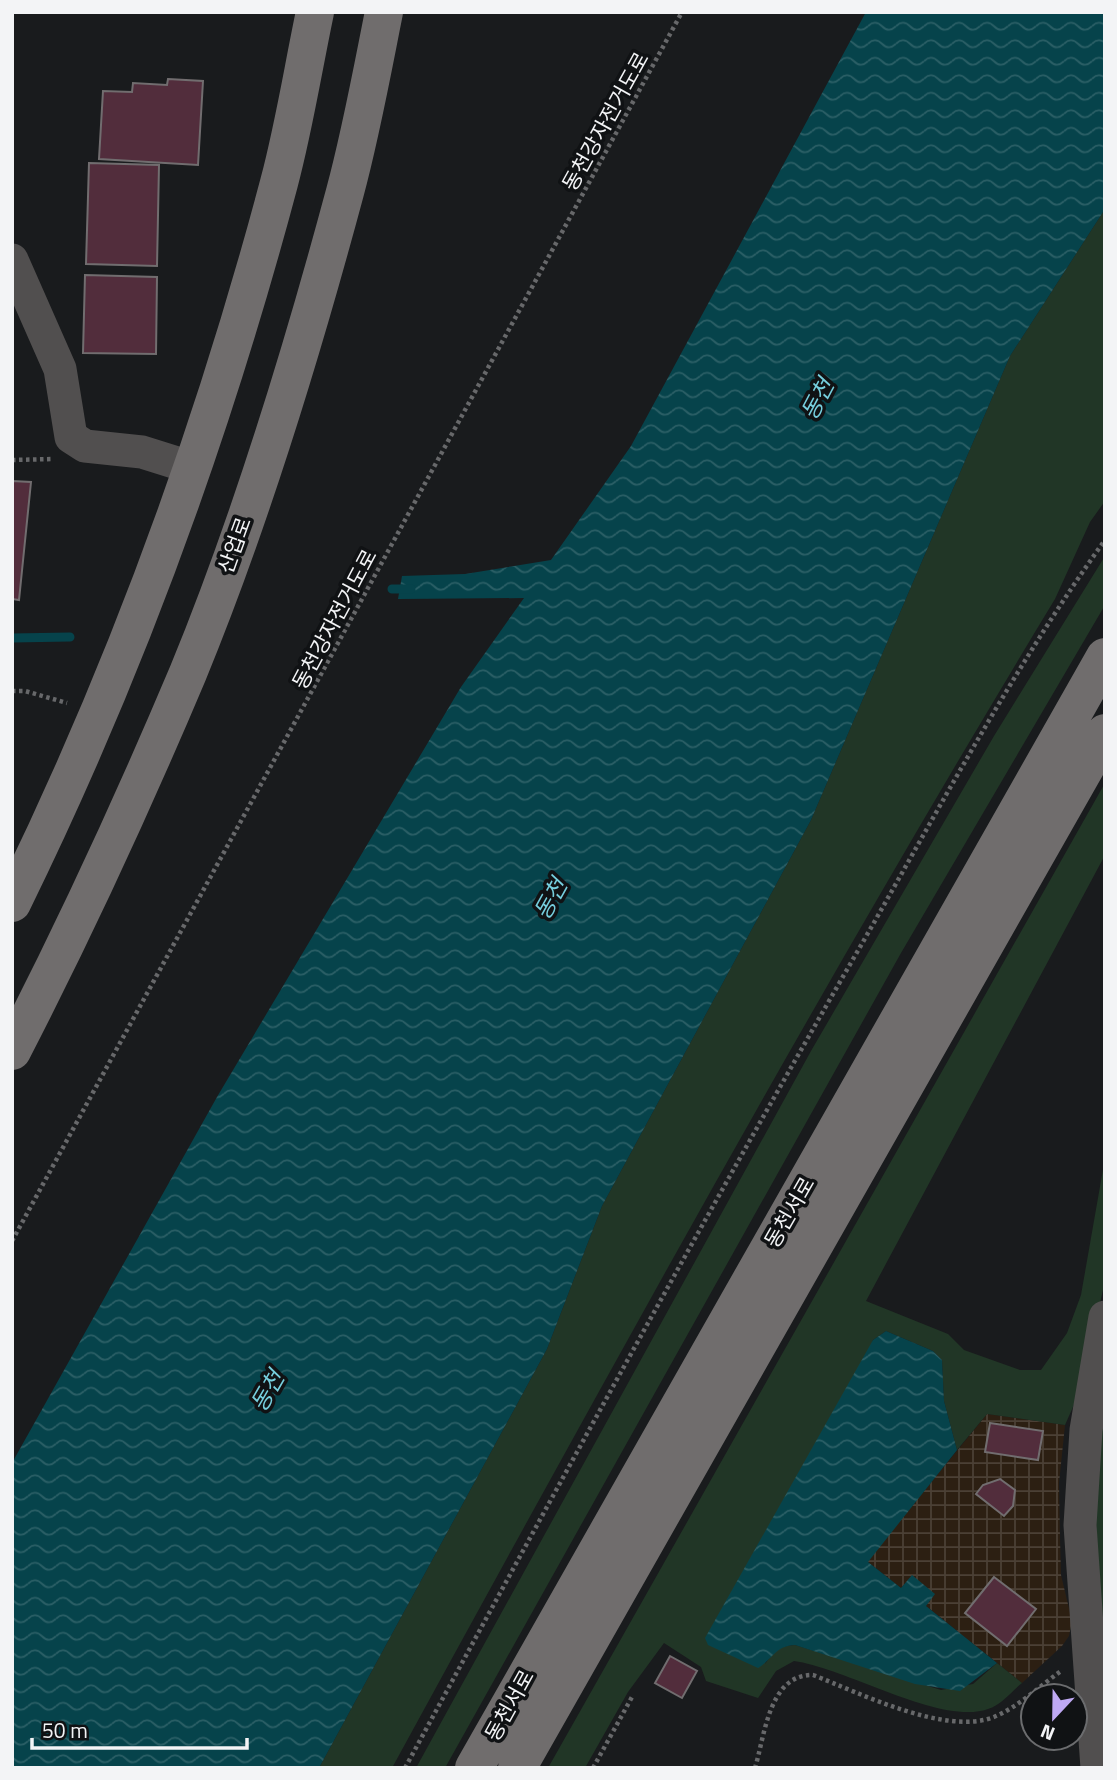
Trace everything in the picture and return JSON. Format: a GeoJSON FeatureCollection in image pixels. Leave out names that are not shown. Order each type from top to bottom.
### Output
{"type":"FeatureCollection","features":[{"type":"Feature","properties":{"kind":"main road"},"geometry":{"type":"LineString","coordinates":[[12,903],[127,648],[220,389],[279,181],[316,12]]}},
{"type":"Feature","properties":{"kind":"main road","name":"산업로"},"geometry":{"type":"LineString","coordinates":[[12,1051],[102,871],[189,670],[256,485],[284,402],[346,189],[384,12]]}},
{"type":"Feature","properties":{"kind":"main road","name":"동천서로"},"geometry":{"type":"LineString","coordinates":[[474,1768],[1105,657]]}},
{"type":"Feature","properties":{"kind":"main road","name":"동천서로"},"geometry":{"type":"LineString","coordinates":[[517,1768],[1105,733]]}},
{"type":"Feature","properties":{"kind":"street"},"geometry":{"type":"LineString","coordinates":[[12,260],[60,369],[71,437],[85,446],[142,452],[193,468]]}},
{"type":"Feature","properties":{"kind":"street"},"geometry":{"type":"LineString","coordinates":[[1097,1768],[1082,1572],[1082,1483],[1092,1383],[1105,1317]]}},
{"type":"Feature","properties":{"kind":"path","name":"동천강자전거도로"},"geometry":{"type":"LineString","coordinates":[[12,1241],[682,12]]}},
{"type":"Feature","properties":{"kind":"path"},"geometry":{"type":"LineString","coordinates":[[405,1768],[621,1370],[804,1045],[988,725],[1062,603],[1105,540]]}},
{"type":"Feature","properties":{"kind":"path"},"geometry":{"type":"LineString","coordinates":[[12,691],[45,695],[97,715]]}},
{"type":"Feature","properties":{"kind":"path"},"geometry":{"type":"LineString","coordinates":[[755,1768],[774,1702],[781,1688],[799,1675],[813,1675],[918,1713],[978,1721],[1010,1708],[1089,1649]]}},
{"type":"Feature","properties":{"kind":"path"},"geometry":{"type":"LineString","coordinates":[[593,1768],[632,1697]]}},
{"type":"Feature","properties":{"kind":"shaded area"},"geometry":{"type":"Polygon","coordinates":[[[987,1414],[1065,1425],[1059,1483],[1061,1575],[1072,1621],[1069,1636],[1062,1646],[1023,1682],[925,1605],[912,1576],[901,1588],[867,1561],[987,1414]]]}},
{"type":"Feature","properties":{"kind":"green space"},"geometry":{"type":"Polygon","coordinates":[[[1105,209],[1105,501],[1090,522],[1055,599],[884,888],[717,1180],[392,1768],[319,1768],[547,1349],[602,1206],[811,820],[1010,356],[1105,209]]]}},
{"type":"Feature","properties":{"kind":"green space"},"geometry":{"type":"Polygon","coordinates":[[[1105,556],[1105,605],[901,953],[445,1768],[416,1768],[811,1051],[994,736],[1105,556]]]}},
{"type":"Feature","properties":{"kind":"green space"},"geometry":{"type":"Polygon","coordinates":[[[1105,783],[1105,855],[866,1301],[948,1334],[964,1350],[1020,1370],[1041,1370],[1067,1333],[1081,1295],[1105,1158],[1105,1281],[1080,1391],[1065,1425],[987,1414],[957,1450],[944,1401],[942,1360],[933,1351],[886,1331],[873,1340],[765,1664],[777,1650],[795,1645],[941,1690],[973,1684],[997,1663],[1021,1682],[1019,1686],[988,1709],[968,1712],[945,1710],[794,1661],[776,1671],[758,1698],[706,1681],[701,1667],[664,1643],[628,1692],[585,1768],[548,1768],[1105,783]]]}},
{"type":"Feature","properties":{"kind":"green space"},"geometry":{"type":"Polygon","coordinates":[[[1105,1358],[1105,1768],[1094,1466],[1105,1358]]]}},
{"type":"Feature","properties":{"kind":"water","name":"동천"},"geometry":{"type":"Polygon","coordinates":[[[866,12],[1105,12],[1105,209],[1010,356],[811,820],[602,1206],[547,1349],[319,1768],[12,1768],[12,1463],[217,1097],[461,687],[524,598],[398,599],[402,576],[465,574],[551,560],[631,446],[866,12]]]}},
{"type":"Feature","properties":{"kind":"water"},"geometry":{"type":"Polygon","coordinates":[[[886,1331],[933,1351],[942,1360],[944,1401],[957,1450],[868,1562],[901,1588],[912,1575],[935,1594],[926,1606],[997,1663],[960,1691],[915,1684],[795,1645],[778,1650],[758,1668],[708,1645],[705,1638],[873,1340],[886,1331]]]}},
{"type":"Feature","properties":{"kind":"building"},"geometry":{"type":"Polygon","coordinates":[[[168,79],[203,81],[198,165],[99,159],[103,91],[132,92],[133,83],[167,85],[168,79]]]}},
{"type":"Feature","properties":{"kind":"building"},"geometry":{"type":"Polygon","coordinates":[[[89,163],[159,165],[157,266],[86,264],[89,163]]]}},
{"type":"Feature","properties":{"kind":"building"},"geometry":{"type":"Polygon","coordinates":[[[85,275],[157,277],[156,354],[83,353],[85,275]]]}},
{"type":"Feature","properties":{"kind":"building"},"geometry":{"type":"Polygon","coordinates":[[[12,481],[31,482],[19,600],[12,599],[12,481]]]}},
{"type":"Feature","properties":{"kind":"building"},"geometry":{"type":"Polygon","coordinates":[[[990,1423],[1043,1431],[1038,1460],[985,1452],[990,1423]]]}},
{"type":"Feature","properties":{"kind":"building"},"geometry":{"type":"Polygon","coordinates":[[[1000,1479],[1015,1490],[1013,1506],[1004,1516],[976,1494],[983,1485],[1000,1479]]]}},
{"type":"Feature","properties":{"kind":"building"},"geometry":{"type":"Polygon","coordinates":[[[994,1577],[1036,1609],[1007,1646],[965,1613],[994,1577]]]}},
{"type":"Feature","properties":{"kind":"building"},"geometry":{"type":"Polygon","coordinates":[[[670,1656],[697,1671],[682,1698],[655,1683],[670,1656]]]}},
{"type":"Feature","properties":{"kind":"waterway"},"geometry":{"type":"LineString","coordinates":[[392,589],[411,589]]}},
{"type":"Feature","properties":{"kind":"waterway"},"geometry":{"type":"LineString","coordinates":[[12,638],[70,637]]}}]}
